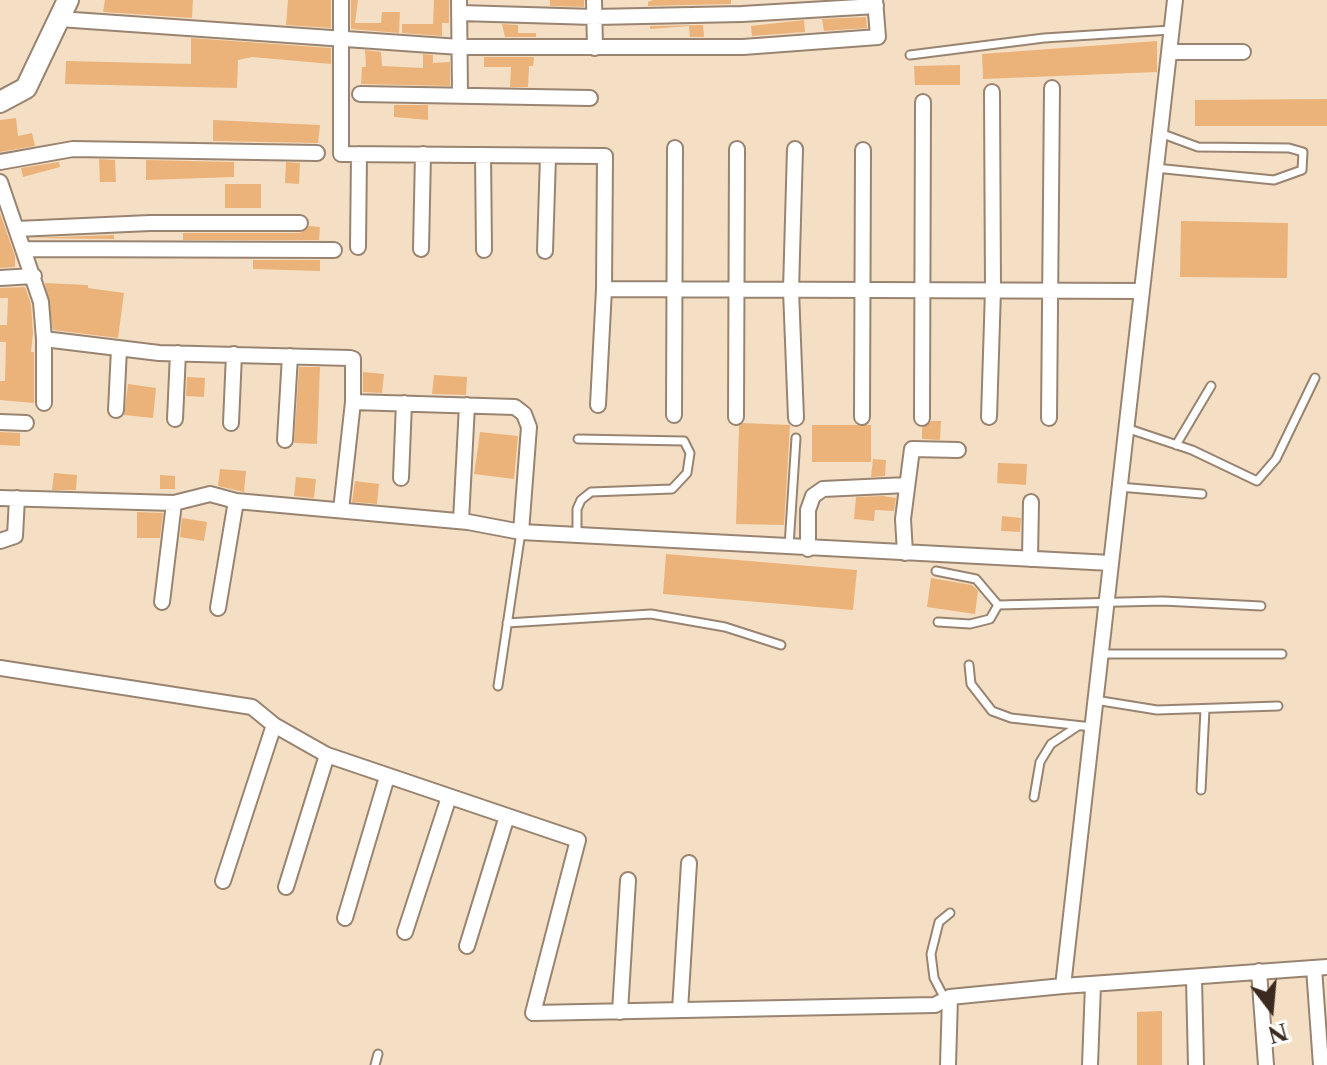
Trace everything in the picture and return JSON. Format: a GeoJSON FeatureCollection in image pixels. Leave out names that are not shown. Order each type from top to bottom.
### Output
{"type":"FeatureCollection","features":[{"type":"Feature","properties":{"kind":"street"},"geometry":{"type":"LineString","coordinates":[[0,102],[26,88],[68,0]]}},
{"type":"Feature","properties":{"kind":"street"},"geometry":{"type":"LineString","coordinates":[[341,0],[341,154],[605,156],[604,289],[598,405]]}},
{"type":"Feature","properties":{"kind":"street"},"geometry":{"type":"LineString","coordinates":[[594,0],[595,48]]}},
{"type":"Feature","properties":{"kind":"street"},"geometry":{"type":"LineString","coordinates":[[1063,986],[1085,726],[1095,700],[1175,0]]}},
{"type":"Feature","properties":{"kind":"street"},"geometry":{"type":"LineString","coordinates":[[59,19],[460,47],[743,47],[878,37],[875,3],[742,14],[594,17],[460,6],[460,47],[460,93]]}},
{"type":"Feature","properties":{"kind":"street"},"geometry":{"type":"LineString","coordinates":[[1169,52],[1243,52]]}},
{"type":"Feature","properties":{"kind":"street"},"geometry":{"type":"LineString","coordinates":[[1049,418],[1052,88]]}},
{"type":"Feature","properties":{"kind":"street"},"geometry":{"type":"LineString","coordinates":[[989,417],[993,290],[992,92]]}},
{"type":"Feature","properties":{"kind":"street"},"geometry":{"type":"LineString","coordinates":[[360,94],[460,93],[590,98]]}},
{"type":"Feature","properties":{"kind":"street"},"geometry":{"type":"LineString","coordinates":[[922,418],[923,102]]}},
{"type":"Feature","properties":{"kind":"street"},"geometry":{"type":"LineString","coordinates":[[674,415],[675,148]]}},
{"type":"Feature","properties":{"kind":"street"},"geometry":{"type":"LineString","coordinates":[[0,162],[73,149],[317,153]]}},
{"type":"Feature","properties":{"kind":"street"},"geometry":{"type":"LineString","coordinates":[[736,417],[737,149]]}},
{"type":"Feature","properties":{"kind":"street"},"geometry":{"type":"LineString","coordinates":[[795,149],[791,290],[796,418]]}},
{"type":"Feature","properties":{"kind":"street"},"geometry":{"type":"LineString","coordinates":[[862,417],[863,150]]}},
{"type":"Feature","properties":{"kind":"street"},"geometry":{"type":"LineString","coordinates":[[358,247],[359,154]]}},
{"type":"Feature","properties":{"kind":"street"},"geometry":{"type":"LineString","coordinates":[[421,249],[423,154]]}},
{"type":"Feature","properties":{"kind":"street"},"geometry":{"type":"LineString","coordinates":[[483,155],[484,250]]}},
{"type":"Feature","properties":{"kind":"street"},"geometry":{"type":"LineString","coordinates":[[545,251],[548,156]]}},
{"type":"Feature","properties":{"kind":"street"},"geometry":{"type":"LineString","coordinates":[[0,182],[41,302],[44,403]]}},
{"type":"Feature","properties":{"kind":"street"},"geometry":{"type":"LineString","coordinates":[[17,229],[150,223],[300,223]]}},
{"type":"Feature","properties":{"kind":"street"},"geometry":{"type":"LineString","coordinates":[[25,249],[334,250]]}},
{"type":"Feature","properties":{"kind":"street"},"geometry":{"type":"LineString","coordinates":[[0,278],[34,276]]}},
{"type":"Feature","properties":{"kind":"street"},"geometry":{"type":"LineString","coordinates":[[604,289],[1141,291]]}},
{"type":"Feature","properties":{"kind":"street"},"geometry":{"type":"LineString","coordinates":[[44,339],[178,353],[353,359],[353,402],[341,510]]}},
{"type":"Feature","properties":{"kind":"street"},"geometry":{"type":"LineString","coordinates":[[116,410],[119,349]]}},
{"type":"Feature","properties":{"kind":"street"},"geometry":{"type":"LineString","coordinates":[[175,419],[178,353]]}},
{"type":"Feature","properties":{"kind":"street"},"geometry":{"type":"LineString","coordinates":[[231,423],[234,354]]}},
{"type":"Feature","properties":{"kind":"street"},"geometry":{"type":"LineString","coordinates":[[285,440],[290,356]]}},
{"type":"Feature","properties":{"kind":"street"},"geometry":{"type":"LineString","coordinates":[[353,402],[515,407],[528,421],[521,532]]}},
{"type":"Feature","properties":{"kind":"street"},"geometry":{"type":"LineString","coordinates":[[401,478],[404,403]]}},
{"type":"Feature","properties":{"kind":"street"},"geometry":{"type":"LineString","coordinates":[[461,521],[467,405]]}},
{"type":"Feature","properties":{"kind":"street"},"geometry":{"type":"LineString","coordinates":[[0,422],[26,423]]}},
{"type":"Feature","properties":{"kind":"street"},"geometry":{"type":"LineString","coordinates":[[905,553],[903,519],[912,449],[958,450]]}},
{"type":"Feature","properties":{"kind":"street"},"geometry":{"type":"LineString","coordinates":[[808,549],[808,510],[813,496],[823,489],[907,485]]}},
{"type":"Feature","properties":{"kind":"street"},"geometry":{"type":"LineString","coordinates":[[0,498],[174,503],[210,494],[236,501],[461,521],[521,532],[1111,563]]}},
{"type":"Feature","properties":{"kind":"street"},"geometry":{"type":"LineString","coordinates":[[0,541],[15,536],[17,498]]}},
{"type":"Feature","properties":{"kind":"street"},"geometry":{"type":"LineString","coordinates":[[218,608],[236,501]]}},
{"type":"Feature","properties":{"kind":"street"},"geometry":{"type":"LineString","coordinates":[[1030,559],[1031,502]]}},
{"type":"Feature","properties":{"kind":"street"},"geometry":{"type":"LineString","coordinates":[[162,602],[174,503]]}},
{"type":"Feature","properties":{"kind":"street"},"geometry":{"type":"LineString","coordinates":[[0,668],[252,707],[274,725],[327,755],[578,840],[533,1013],[935,1005],[947,998],[1063,986],[1320,968],[1321,1065]]}},
{"type":"Feature","properties":{"kind":"street"},"geometry":{"type":"LineString","coordinates":[[223,881],[274,725]]}},
{"type":"Feature","properties":{"kind":"street"},"geometry":{"type":"LineString","coordinates":[[286,887],[327,755]]}},
{"type":"Feature","properties":{"kind":"street"},"geometry":{"type":"LineString","coordinates":[[345,918],[387,777]]}},
{"type":"Feature","properties":{"kind":"street"},"geometry":{"type":"LineString","coordinates":[[405,932],[449,797]]}},
{"type":"Feature","properties":{"kind":"street"},"geometry":{"type":"LineString","coordinates":[[467,946],[507,816]]}},
{"type":"Feature","properties":{"kind":"street"},"geometry":{"type":"LineString","coordinates":[[680,1010],[689,863]]}},
{"type":"Feature","properties":{"kind":"street"},"geometry":{"type":"LineString","coordinates":[[620,1012],[628,880]]}},
{"type":"Feature","properties":{"kind":"street"},"geometry":{"type":"LineString","coordinates":[[1259,971],[1266,1065]]}},
{"type":"Feature","properties":{"kind":"street"},"geometry":{"type":"LineString","coordinates":[[1194,979],[1196,1065]]}},
{"type":"Feature","properties":{"kind":"street"},"geometry":{"type":"LineString","coordinates":[[1090,1065],[1093,985]]}},
{"type":"Feature","properties":{"kind":"street"},"geometry":{"type":"LineString","coordinates":[[947,998],[948,1065]]}},
{"type":"Feature","properties":{"kind":"lane"},"geometry":{"type":"LineString","coordinates":[[910,55],[1044,38],[1171,30]]}},
{"type":"Feature","properties":{"kind":"lane"},"geometry":{"type":"LineString","coordinates":[[1155,168],[1274,180],[1302,170],[1303,152],[1289,148],[1198,147],[1159,133]]}},
{"type":"Feature","properties":{"kind":"lane"},"geometry":{"type":"LineString","coordinates":[[1126,428],[1176,445],[1257,481],[1276,459],[1315,378]]}},
{"type":"Feature","properties":{"kind":"lane"},"geometry":{"type":"LineString","coordinates":[[1176,445],[1211,386]]}},
{"type":"Feature","properties":{"kind":"lane"},"geometry":{"type":"LineString","coordinates":[[789,548],[796,438]]}},
{"type":"Feature","properties":{"kind":"lane"},"geometry":{"type":"LineString","coordinates":[[577,535],[581,500],[591,492],[672,489],[687,473],[690,453],[684,441],[578,439]]}},
{"type":"Feature","properties":{"kind":"lane"},"geometry":{"type":"LineString","coordinates":[[1119,487],[1202,494]]}},
{"type":"Feature","properties":{"kind":"lane"},"geometry":{"type":"LineString","coordinates":[[498,686],[521,532]]}},
{"type":"Feature","properties":{"kind":"lane"},"geometry":{"type":"LineString","coordinates":[[936,571],[976,579],[998,605]]}},
{"type":"Feature","properties":{"kind":"lane"},"geometry":{"type":"LineString","coordinates":[[998,605],[1163,601],[1261,606]]}},
{"type":"Feature","properties":{"kind":"lane"},"geometry":{"type":"LineString","coordinates":[[938,622],[970,624],[990,619],[998,605]]}},
{"type":"Feature","properties":{"kind":"lane"},"geometry":{"type":"LineString","coordinates":[[507,623],[651,614],[725,627],[781,645]]}},
{"type":"Feature","properties":{"kind":"lane"},"geometry":{"type":"LineString","coordinates":[[1100,654],[1282,654]]}},
{"type":"Feature","properties":{"kind":"lane"},"geometry":{"type":"LineString","coordinates":[[969,665],[971,684],[992,711],[1011,718],[1085,726]]}},
{"type":"Feature","properties":{"kind":"lane"},"geometry":{"type":"LineString","coordinates":[[1095,700],[1157,710],[1278,706]]}},
{"type":"Feature","properties":{"kind":"lane"},"geometry":{"type":"LineString","coordinates":[[1201,790],[1205,709]]}},
{"type":"Feature","properties":{"kind":"lane"},"geometry":{"type":"LineString","coordinates":[[1034,797],[1040,762],[1051,744],[1085,726]]}},
{"type":"Feature","properties":{"kind":"lane"},"geometry":{"type":"LineString","coordinates":[[947,998],[934,978],[931,954],[939,922],[950,913]]}},
{"type":"Feature","properties":{"kind":"lane"},"geometry":{"type":"LineString","coordinates":[[375,1065],[378,1054]]}},
{"type":"Feature","properties":{"kind":"building"},"geometry":{"type":"Polygon","coordinates":[[[105,0],[193,0],[192,18],[103,12],[105,0]]]}},
{"type":"Feature","properties":{"kind":"building"},"geometry":{"type":"Polygon","coordinates":[[[288,0],[331,0],[331,28],[286,25],[288,0]]]}},
{"type":"Feature","properties":{"kind":"building"},"geometry":{"type":"Polygon","coordinates":[[[351,0],[358,0],[355,23],[381,23],[382,12],[400,12],[399,33],[351,29],[351,0]]]}},
{"type":"Feature","properties":{"kind":"building"},"geometry":{"type":"Polygon","coordinates":[[[434,0],[449,0],[449,23],[442,23],[442,36],[402,33],[402,24],[433,24],[434,0]]]}},
{"type":"Feature","properties":{"kind":"building"},"geometry":{"type":"Polygon","coordinates":[[[550,0],[584,0],[584,7],[550,6],[550,0]]]}},
{"type":"Feature","properties":{"kind":"building"},"geometry":{"type":"Polygon","coordinates":[[[731,0],[731,4],[648,6],[648,2],[731,0]]]}},
{"type":"Feature","properties":{"kind":"building"},"geometry":{"type":"Polygon","coordinates":[[[866,17],[867,28],[824,31],[822,19],[866,17]]]}},
{"type":"Feature","properties":{"kind":"building"},"geometry":{"type":"Polygon","coordinates":[[[804,20],[805,32],[752,36],[751,26],[804,20]]]}},
{"type":"Feature","properties":{"kind":"building"},"geometry":{"type":"Polygon","coordinates":[[[502,24],[518,25],[518,33],[536,33],[536,37],[505,37],[502,24]]]}},
{"type":"Feature","properties":{"kind":"building"},"geometry":{"type":"Polygon","coordinates":[[[703,25],[704,37],[690,37],[689,26],[650,29],[650,26],[703,25]]]}},
{"type":"Feature","properties":{"kind":"building"},"geometry":{"type":"Polygon","coordinates":[[[191,38],[331,48],[331,64],[252,57],[238,60],[237,88],[65,84],[66,61],[191,64],[191,38]]]}},
{"type":"Feature","properties":{"kind":"building"},"geometry":{"type":"Polygon","coordinates":[[[1157,41],[1157,72],[983,79],[982,54],[1157,41]]]}},
{"type":"Feature","properties":{"kind":"building"},"geometry":{"type":"Polygon","coordinates":[[[365,50],[381,52],[382,66],[423,68],[423,54],[433,55],[433,63],[450,62],[450,86],[361,84],[362,67],[366,67],[365,50]]]}},
{"type":"Feature","properties":{"kind":"building"},"geometry":{"type":"Polygon","coordinates":[[[484,57],[534,57],[533,66],[529,66],[528,87],[510,87],[511,67],[484,67],[484,57]]]}},
{"type":"Feature","properties":{"kind":"building"},"geometry":{"type":"Polygon","coordinates":[[[960,65],[960,85],[915,85],[914,66],[960,65]]]}},
{"type":"Feature","properties":{"kind":"building"},"geometry":{"type":"Polygon","coordinates":[[[1327,99],[1327,126],[1195,126],[1195,100],[1327,99]]]}},
{"type":"Feature","properties":{"kind":"building"},"geometry":{"type":"Polygon","coordinates":[[[394,105],[428,105],[428,120],[394,117],[394,105]]]}},
{"type":"Feature","properties":{"kind":"building"},"geometry":{"type":"Polygon","coordinates":[[[16,118],[18,136],[32,133],[35,146],[0,152],[0,120],[16,118]]]}},
{"type":"Feature","properties":{"kind":"building"},"geometry":{"type":"Polygon","coordinates":[[[213,120],[320,125],[318,143],[213,141],[213,120]]]}},
{"type":"Feature","properties":{"kind":"building"},"geometry":{"type":"Polygon","coordinates":[[[99,159],[115,160],[116,182],[100,182],[99,159]]]}},
{"type":"Feature","properties":{"kind":"building"},"geometry":{"type":"Polygon","coordinates":[[[146,160],[234,162],[234,177],[146,180],[146,160]]]}},
{"type":"Feature","properties":{"kind":"building"},"geometry":{"type":"Polygon","coordinates":[[[59,162],[60,167],[23,177],[21,168],[59,162]]]}},
{"type":"Feature","properties":{"kind":"building"},"geometry":{"type":"Polygon","coordinates":[[[286,162],[300,163],[299,184],[285,183],[286,162]]]}},
{"type":"Feature","properties":{"kind":"building"},"geometry":{"type":"Polygon","coordinates":[[[225,184],[261,184],[261,208],[225,208],[225,184]]]}},
{"type":"Feature","properties":{"kind":"building"},"geometry":{"type":"Polygon","coordinates":[[[0,213],[15,256],[15,267],[0,268],[0,213]]]}},
{"type":"Feature","properties":{"kind":"building"},"geometry":{"type":"Polygon","coordinates":[[[1181,221],[1288,223],[1287,278],[1180,277],[1181,221]]]}},
{"type":"Feature","properties":{"kind":"building"},"geometry":{"type":"Polygon","coordinates":[[[309,226],[320,227],[319,240],[183,240],[183,233],[300,233],[309,226]]]}},
{"type":"Feature","properties":{"kind":"building"},"geometry":{"type":"Polygon","coordinates":[[[114,235],[114,239],[30,238],[114,235]]]}},
{"type":"Feature","properties":{"kind":"building"},"geometry":{"type":"Polygon","coordinates":[[[253,260],[320,260],[320,271],[253,269],[253,260]]]}},
{"type":"Feature","properties":{"kind":"building"},"geometry":{"type":"Polygon","coordinates":[[[45,283],[88,285],[88,288],[124,293],[118,338],[53,330],[45,283]]]}},
{"type":"Feature","properties":{"kind":"building"},"geometry":{"type":"Polygon","coordinates":[[[25,287],[31,304],[34,403],[0,400],[0,381],[5,381],[6,342],[0,342],[0,325],[7,325],[8,298],[0,298],[0,288],[25,287]]]}},
{"type":"Feature","properties":{"kind":"building"},"geometry":{"type":"Polygon","coordinates":[[[299,367],[320,367],[317,444],[294,443],[299,367]]]}},
{"type":"Feature","properties":{"kind":"building"},"geometry":{"type":"Polygon","coordinates":[[[363,372],[384,374],[382,393],[363,392],[363,372]]]}},
{"type":"Feature","properties":{"kind":"building"},"geometry":{"type":"Polygon","coordinates":[[[434,375],[467,377],[466,395],[432,394],[434,375]]]}},
{"type":"Feature","properties":{"kind":"building"},"geometry":{"type":"Polygon","coordinates":[[[187,377],[205,378],[204,397],[186,396],[187,377]]]}},
{"type":"Feature","properties":{"kind":"building"},"geometry":{"type":"Polygon","coordinates":[[[128,384],[156,388],[153,418],[124,415],[128,384]]]}},
{"type":"Feature","properties":{"kind":"building"},"geometry":{"type":"Polygon","coordinates":[[[931,421],[941,421],[940,440],[922,439],[922,428],[931,421]]]}},
{"type":"Feature","properties":{"kind":"building"},"geometry":{"type":"Polygon","coordinates":[[[743,423],[790,425],[784,525],[736,524],[739,426],[743,423]]]}},
{"type":"Feature","properties":{"kind":"building"},"geometry":{"type":"Polygon","coordinates":[[[812,425],[871,425],[871,462],[812,462],[812,425]]]}},
{"type":"Feature","properties":{"kind":"building"},"geometry":{"type":"Polygon","coordinates":[[[0,432],[20,433],[20,446],[0,445],[0,432]]]}},
{"type":"Feature","properties":{"kind":"building"},"geometry":{"type":"Polygon","coordinates":[[[480,432],[518,436],[514,479],[474,474],[480,432]]]}},
{"type":"Feature","properties":{"kind":"building"},"geometry":{"type":"Polygon","coordinates":[[[873,459],[886,460],[885,476],[871,477],[873,459]]]}},
{"type":"Feature","properties":{"kind":"building"},"geometry":{"type":"Polygon","coordinates":[[[998,463],[1027,464],[1026,485],[997,483],[998,463]]]}},
{"type":"Feature","properties":{"kind":"building"},"geometry":{"type":"Polygon","coordinates":[[[220,469],[246,471],[244,492],[218,486],[220,469]]]}},
{"type":"Feature","properties":{"kind":"building"},"geometry":{"type":"Polygon","coordinates":[[[54,473],[77,475],[76,490],[52,490],[54,473]]]}},
{"type":"Feature","properties":{"kind":"building"},"geometry":{"type":"Polygon","coordinates":[[[160,475],[175,476],[175,489],[160,489],[160,475]]]}},
{"type":"Feature","properties":{"kind":"building"},"geometry":{"type":"Polygon","coordinates":[[[296,477],[316,479],[314,498],[294,496],[296,477]]]}},
{"type":"Feature","properties":{"kind":"building"},"geometry":{"type":"Polygon","coordinates":[[[355,481],[379,484],[377,504],[352,502],[355,481]]]}},
{"type":"Feature","properties":{"kind":"building"},"geometry":{"type":"Polygon","coordinates":[[[856,497],[896,498],[894,511],[875,510],[874,521],[854,519],[856,497]]]}},
{"type":"Feature","properties":{"kind":"building"},"geometry":{"type":"Polygon","coordinates":[[[137,512],[163,513],[160,538],[137,538],[137,512]]]}},
{"type":"Feature","properties":{"kind":"building"},"geometry":{"type":"Polygon","coordinates":[[[1002,516],[1021,518],[1020,532],[1001,531],[1002,516]]]}},
{"type":"Feature","properties":{"kind":"building"},"geometry":{"type":"Polygon","coordinates":[[[182,518],[207,522],[204,541],[180,537],[182,518]]]}},
{"type":"Feature","properties":{"kind":"building"},"geometry":{"type":"Polygon","coordinates":[[[666,554],[857,570],[853,610],[663,594],[666,554]]]}},
{"type":"Feature","properties":{"kind":"building"},"geometry":{"type":"Polygon","coordinates":[[[931,578],[972,585],[978,591],[975,614],[927,607],[931,578]]]}},
{"type":"Feature","properties":{"kind":"building"},"geometry":{"type":"Polygon","coordinates":[[[1162,1011],[1162,1065],[1137,1065],[1137,1012],[1162,1011]]]}}]}
